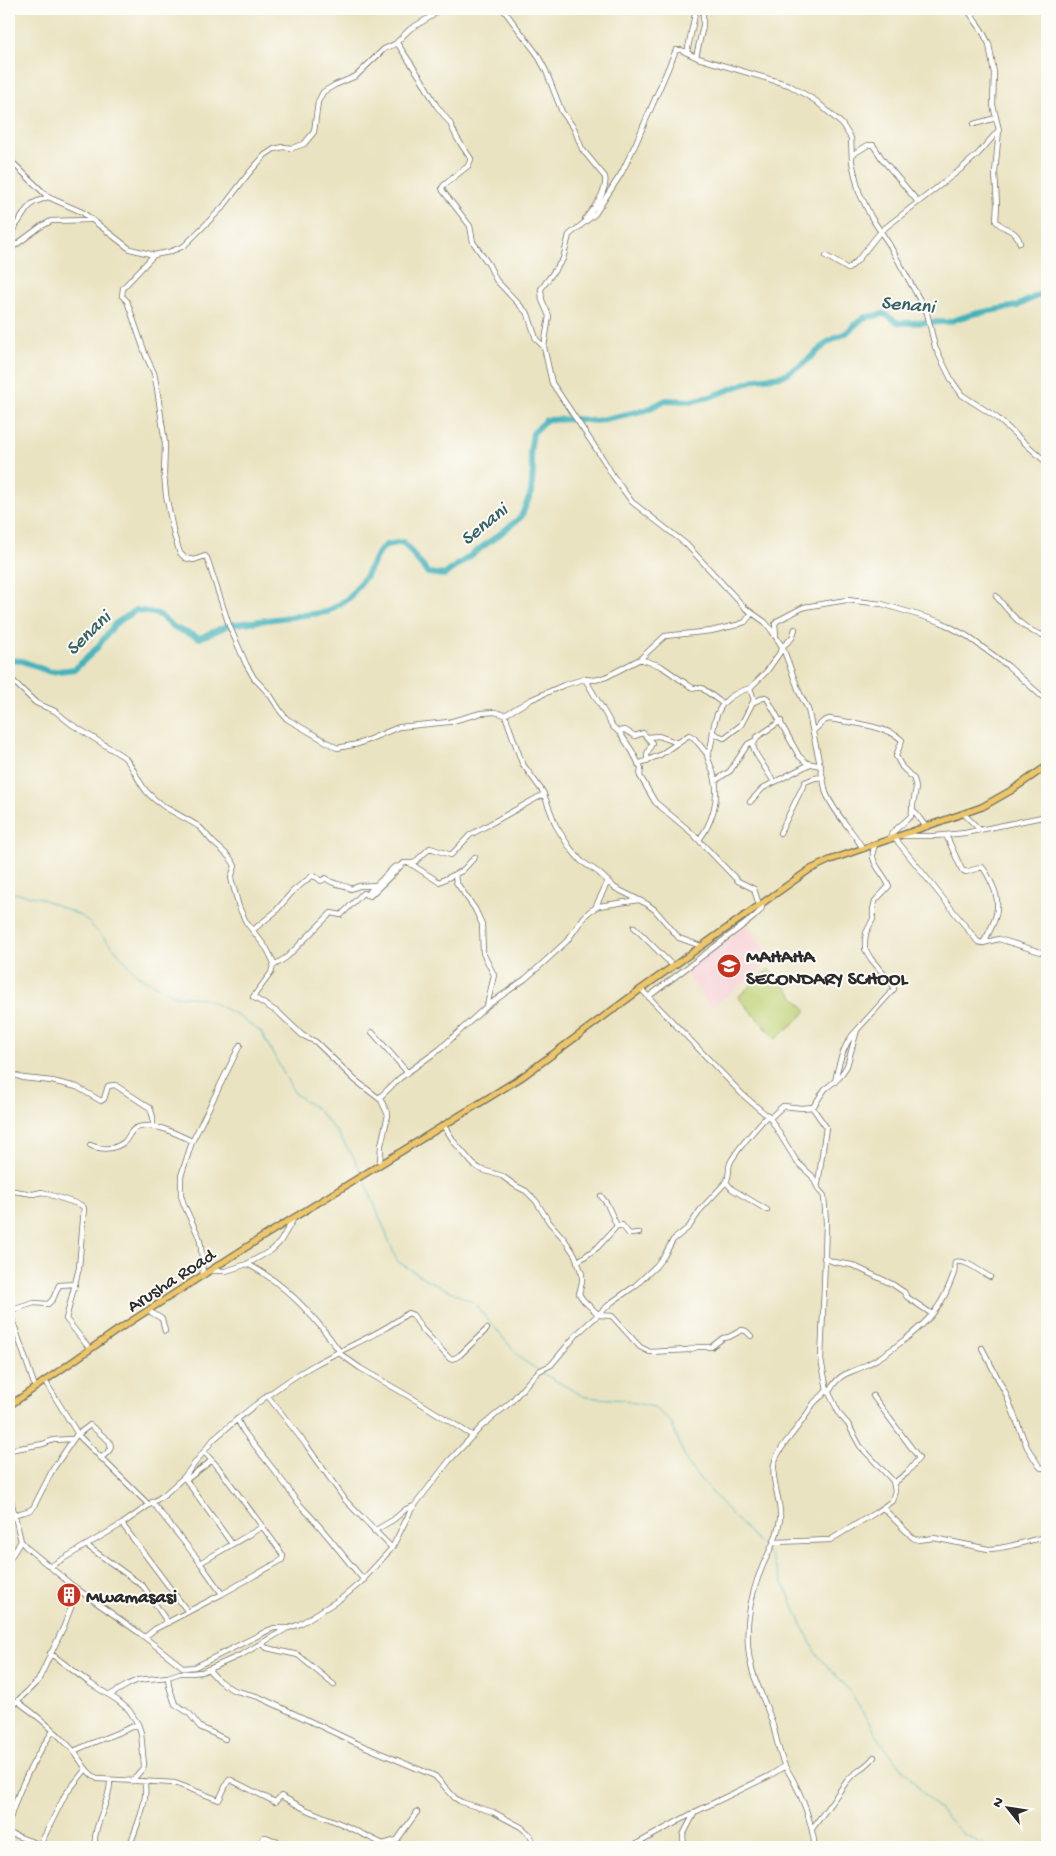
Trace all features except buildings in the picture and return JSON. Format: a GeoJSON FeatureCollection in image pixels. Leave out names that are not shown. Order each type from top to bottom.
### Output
{"type":"FeatureCollection","features":[{"type":"Feature","properties":{"kind":"main road","name":"Arusha Road"},"geometry":{"type":"LineString","coordinates":[[9,1406],[90,1349],[203,1276],[373,1168],[522,1077],[673,966],[818,865],[926,827],[995,800],[1047,766]]}},
{"type":"Feature","properties":{"kind":"street"},"geometry":{"type":"LineString","coordinates":[[9,159],[48,197],[70,205],[82,212],[130,249],[154,255],[169,252],[184,246],[223,206],[249,173],[271,150],[304,144],[314,132],[318,102],[323,92],[356,76],[384,49],[397,43],[410,28],[432,16],[439,9]]}},
{"type":"Feature","properties":{"kind":"street"},"geometry":{"type":"LineString","coordinates":[[503,9],[537,54],[546,71],[562,112],[574,128],[582,149],[606,180],[592,210],[569,235],[563,259],[542,289],[542,300],[550,320],[544,347],[552,384],[622,489],[639,509],[686,544],[724,587],[752,613],[765,622],[782,647],[800,694],[808,709],[826,793],[834,811],[863,849]]}},
{"type":"Feature","properties":{"kind":"street"},"geometry":{"type":"LineString","coordinates":[[687,53],[696,9]]}},
{"type":"Feature","properties":{"kind":"street"},"geometry":{"type":"LineString","coordinates":[[696,57],[703,26],[703,9]]}},
{"type":"Feature","properties":{"kind":"street"},"geometry":{"type":"LineString","coordinates":[[967,9],[989,44],[994,73],[993,105],[999,130],[995,173],[996,220],[999,225],[1005,226],[1017,235],[1020,243]]}},
{"type":"Feature","properties":{"kind":"street"},"geometry":{"type":"LineString","coordinates":[[397,43],[436,105],[450,123],[457,138],[471,159],[468,166],[444,185],[443,191],[470,226],[473,242],[498,282],[528,314],[536,339],[544,347]]}},
{"type":"Feature","properties":{"kind":"street"},"geometry":{"type":"LineString","coordinates":[[579,225],[598,209],[621,174],[675,52],[681,50],[696,57],[785,84],[816,101],[835,117],[849,133],[852,144],[853,171],[859,192],[871,217],[881,231],[927,313],[936,347],[957,389],[968,399],[996,417],[1047,463]]}},
{"type":"Feature","properties":{"kind":"street"},"geometry":{"type":"LineString","coordinates":[[974,124],[996,118]]}},
{"type":"Feature","properties":{"kind":"street"},"geometry":{"type":"LineString","coordinates":[[826,256],[848,269],[857,261],[881,231],[961,169],[978,154],[999,130]]}},
{"type":"Feature","properties":{"kind":"street"},"geometry":{"type":"LineString","coordinates":[[852,155],[865,146],[873,145],[918,202]]}},
{"type":"Feature","properties":{"kind":"street"},"geometry":{"type":"LineString","coordinates":[[9,236],[33,203],[48,197]]}},
{"type":"Feature","properties":{"kind":"street"},"geometry":{"type":"LineString","coordinates":[[9,250],[40,227],[51,222],[90,220]]}},
{"type":"Feature","properties":{"kind":"street"},"geometry":{"type":"LineString","coordinates":[[154,255],[121,292],[127,301],[146,356],[154,373],[165,444],[164,474],[166,495],[174,535],[180,553],[184,558],[189,560],[205,556],[207,558],[229,625],[254,678],[288,719],[337,748],[358,744],[399,727],[444,723],[481,712],[495,712],[505,715],[544,693],[585,679],[595,680],[606,677],[640,659],[665,636],[711,631],[737,625],[745,622],[752,613]]}},
{"type":"Feature","properties":{"kind":"street"},"geometry":{"type":"LineString","coordinates":[[996,596],[1011,615],[1028,629],[1036,634],[1047,636]]}},
{"type":"Feature","properties":{"kind":"street"},"geometry":{"type":"LineString","coordinates":[[777,640],[775,630],[777,621],[804,607],[848,600],[882,604],[941,622],[954,628],[1008,666],[1047,701]]}},
{"type":"Feature","properties":{"kind":"street"},"geometry":{"type":"LineString","coordinates":[[708,755],[722,703],[732,695],[750,688],[767,671],[782,647],[792,638],[795,629]]}},
{"type":"Feature","properties":{"kind":"street"},"geometry":{"type":"LineString","coordinates":[[640,659],[662,666],[688,685],[693,688],[702,688],[722,703]]}},
{"type":"Feature","properties":{"kind":"street"},"geometry":{"type":"LineString","coordinates":[[9,678],[36,703],[55,711],[127,759],[146,792],[166,808],[202,829],[211,841],[231,859],[235,866],[231,874],[233,890],[241,913],[272,957],[273,966],[271,973],[253,997],[279,1013],[302,1035],[316,1042],[359,1083],[379,1098],[388,1115],[381,1145],[380,1164]]}},
{"type":"Feature","properties":{"kind":"street"},"geometry":{"type":"LineString","coordinates":[[585,679],[613,727],[630,748],[641,768],[640,775],[655,802],[699,840],[738,881],[754,889],[761,903],[760,910],[754,917],[648,997]]}},
{"type":"Feature","properties":{"kind":"street"},"geometry":{"type":"LineString","coordinates":[[750,688],[754,702]]}},
{"type":"Feature","properties":{"kind":"street"},"geometry":{"type":"LineString","coordinates":[[713,733],[723,738],[725,737],[741,725],[754,702],[766,697],[799,756],[810,764],[821,766]]}},
{"type":"Feature","properties":{"kind":"street"},"geometry":{"type":"LineString","coordinates":[[505,715],[522,763],[544,794],[556,826],[570,848],[581,860],[615,888],[655,910],[679,938],[701,946]]}},
{"type":"Feature","properties":{"kind":"street"},"geometry":{"type":"LineString","coordinates":[[813,731],[824,720],[829,719],[867,725],[899,737],[902,740],[896,756],[902,766],[912,775],[916,784],[908,821],[892,833],[893,838],[976,940],[983,943],[999,940],[1047,954]]}},
{"type":"Feature","properties":{"kind":"street"},"geometry":{"type":"LineString","coordinates":[[715,781],[730,771],[748,744],[781,721]]}},
{"type":"Feature","properties":{"kind":"street"},"geometry":{"type":"LineString","coordinates":[[618,731],[625,730],[635,736],[644,734],[652,743],[647,754],[648,761]]}},
{"type":"Feature","properties":{"kind":"street"},"geometry":{"type":"LineString","coordinates":[[638,764],[660,755],[691,735],[708,755],[715,781],[715,803],[710,824],[699,840]]}},
{"type":"Feature","properties":{"kind":"street"},"geometry":{"type":"LineString","coordinates":[[647,737],[659,736],[678,743]]}},
{"type":"Feature","properties":{"kind":"street"},"geometry":{"type":"LineString","coordinates":[[754,741],[753,749],[774,782]]}},
{"type":"Feature","properties":{"kind":"street"},"geometry":{"type":"LineString","coordinates":[[750,802],[763,788],[810,764]]}},
{"type":"Feature","properties":{"kind":"street"},"geometry":{"type":"LineString","coordinates":[[780,833],[805,782],[823,777]]}},
{"type":"Feature","properties":{"kind":"street"},"geometry":{"type":"LineString","coordinates":[[411,864],[430,848],[451,855],[470,835],[544,794]]}},
{"type":"Feature","properties":{"kind":"street"},"geometry":{"type":"LineString","coordinates":[[912,808],[926,827]]}},
{"type":"Feature","properties":{"kind":"street"},"geometry":{"type":"LineString","coordinates":[[963,813],[979,829]]}},
{"type":"Feature","properties":{"kind":"street"},"geometry":{"type":"LineString","coordinates":[[893,838],[946,835],[1047,816]]}},
{"type":"Feature","properties":{"kind":"street"},"geometry":{"type":"LineString","coordinates":[[946,835],[962,870],[966,872],[982,868],[996,892],[998,908],[996,919],[983,943]]}},
{"type":"Feature","properties":{"kind":"street"},"geometry":{"type":"LineString","coordinates":[[835,1082],[836,1071],[846,1044],[894,988],[871,960],[865,949],[866,934],[873,919],[874,904],[889,885],[873,861],[872,855],[875,845]]}},
{"type":"Feature","properties":{"kind":"street"},"geometry":{"type":"LineString","coordinates":[[273,966],[287,957],[331,913],[341,915],[362,894],[370,896],[373,894],[404,862],[411,864],[439,882],[462,871],[475,857]]}},
{"type":"Feature","properties":{"kind":"street"},"geometry":{"type":"LineString","coordinates":[[366,895],[394,867],[401,866]]}},
{"type":"Feature","properties":{"kind":"street"},"geometry":{"type":"LineString","coordinates":[[456,875],[456,882],[482,924],[483,953],[494,975],[487,1006]]}},
{"type":"Feature","properties":{"kind":"street"},"geometry":{"type":"LineString","coordinates":[[253,930],[275,912],[293,891],[312,876],[321,881],[326,878],[333,884],[347,886],[351,889],[359,886],[376,885]]}},
{"type":"Feature","properties":{"kind":"street"},"geometry":{"type":"LineString","coordinates":[[379,1098],[440,1049],[487,1006],[525,979],[567,941],[584,917],[595,908],[608,881]]}},
{"type":"Feature","properties":{"kind":"street"},"geometry":{"type":"LineString","coordinates":[[595,908],[639,900]]}},
{"type":"Feature","properties":{"kind":"street"},"geometry":{"type":"LineString","coordinates":[[634,928],[673,966]]}},
{"type":"Feature","properties":{"kind":"street"},"geometry":{"type":"LineString","coordinates":[[641,989],[743,1095],[769,1117],[797,1162],[812,1176],[824,1196],[824,1287],[821,1360],[828,1391],[840,1415],[848,1424],[860,1446],[894,1483],[895,1495],[892,1501],[830,1540],[774,1542]]}},
{"type":"Feature","properties":{"kind":"street"},"geometry":{"type":"LineString","coordinates":[[812,1107],[825,1089],[835,1082],[849,1062],[857,1030]]}},
{"type":"Feature","properties":{"kind":"street"},"geometry":{"type":"LineString","coordinates":[[372,1032],[408,1073]]}},
{"type":"Feature","properties":{"kind":"street"},"geometry":{"type":"LineString","coordinates":[[203,1276],[199,1238],[184,1205],[182,1176],[192,1141],[240,1045]]}},
{"type":"Feature","properties":{"kind":"street"},"geometry":{"type":"LineString","coordinates":[[9,1073],[23,1078],[52,1081],[78,1087],[101,1101],[104,1099],[108,1086],[115,1085],[150,1108],[153,1117],[153,1127]]}},
{"type":"Feature","properties":{"kind":"street"},"geometry":{"type":"LineString","coordinates":[[110,1695],[133,1682],[168,1677],[180,1672],[197,1673],[243,1654],[289,1628],[300,1624],[342,1598],[364,1580],[392,1548],[414,1506],[449,1461],[473,1436],[511,1402],[535,1375],[552,1365],[566,1346],[614,1300],[635,1286],[656,1266],[673,1240],[689,1227],[701,1209],[726,1182],[729,1165],[769,1117],[783,1106],[812,1107]]}},
{"type":"Feature","properties":{"kind":"street"},"geometry":{"type":"LineString","coordinates":[[812,1107],[826,1127],[818,1186]]}},
{"type":"Feature","properties":{"kind":"street"},"geometry":{"type":"LineString","coordinates":[[444,1126],[455,1143],[473,1164],[480,1169],[502,1176],[531,1195],[549,1222],[572,1250],[582,1274],[579,1294],[584,1301],[599,1315],[612,1316],[640,1347],[650,1352],[688,1350],[697,1347],[711,1347],[723,1338],[742,1330],[751,1336]]}},
{"type":"Feature","properties":{"kind":"street"},"geometry":{"type":"LineString","coordinates":[[90,1145],[104,1149],[124,1143],[130,1133],[136,1128],[153,1127],[192,1141]]}},
{"type":"Feature","properties":{"kind":"street"},"geometry":{"type":"LineString","coordinates":[[726,1182],[732,1189],[767,1210]]}},
{"type":"Feature","properties":{"kind":"street"},"geometry":{"type":"LineString","coordinates":[[9,1192],[33,1194],[42,1192],[81,1205],[84,1208],[79,1268],[66,1319],[90,1349]]}},
{"type":"Feature","properties":{"kind":"street"},"geometry":{"type":"LineString","coordinates":[[601,1196],[607,1204],[617,1226]]}},
{"type":"Feature","properties":{"kind":"street"},"geometry":{"type":"LineString","coordinates":[[211,1271],[226,1271],[248,1264],[277,1247],[294,1218]]}},
{"type":"Feature","properties":{"kind":"street"},"geometry":{"type":"LineString","coordinates":[[577,1262],[598,1247],[617,1226],[622,1225],[629,1234],[639,1233]]}},
{"type":"Feature","properties":{"kind":"street"},"geometry":{"type":"LineString","coordinates":[[824,1258],[852,1265],[892,1284],[932,1314]]}},
{"type":"Feature","properties":{"kind":"street"},"geometry":{"type":"LineString","coordinates":[[814,1847],[812,1829],[791,1774],[785,1766],[772,1722],[754,1676],[748,1646],[749,1610],[763,1566],[777,1537],[780,1507],[773,1471],[776,1458],[813,1404],[836,1381],[845,1373],[864,1367],[883,1355],[932,1314],[943,1298],[954,1271],[955,1262],[959,1261],[966,1264],[990,1278]]}},
{"type":"Feature","properties":{"kind":"street"},"geometry":{"type":"LineString","coordinates":[[248,1264],[270,1276],[290,1294],[313,1318],[340,1352],[360,1368],[473,1436]]}},
{"type":"Feature","properties":{"kind":"street"},"geometry":{"type":"LineString","coordinates":[[35,1387],[9,1311],[34,1304],[48,1304],[53,1299],[59,1284],[75,1284]]}},
{"type":"Feature","properties":{"kind":"street"},"geometry":{"type":"LineString","coordinates":[[149,1311],[162,1318],[165,1331]]}},
{"type":"Feature","properties":{"kind":"street"},"geometry":{"type":"LineString","coordinates":[[185,1479],[213,1440],[268,1395],[291,1378],[394,1324],[408,1313],[413,1315],[422,1329],[450,1359],[460,1355],[487,1329]]}},
{"type":"Feature","properties":{"kind":"street"},"geometry":{"type":"LineString","coordinates":[[982,1348],[1005,1392],[1027,1447],[1039,1466],[1047,1468]]}},
{"type":"Feature","properties":{"kind":"street"},"geometry":{"type":"LineString","coordinates":[[45,1381],[77,1434],[150,1504],[200,1563],[222,1594]]}},
{"type":"Feature","properties":{"kind":"street"},"geometry":{"type":"LineString","coordinates":[[268,1395],[346,1501],[392,1548]]}},
{"type":"Feature","properties":{"kind":"street"},"geometry":{"type":"LineString","coordinates":[[873,1396],[919,1458],[907,1473],[894,1483]]}},
{"type":"Feature","properties":{"kind":"street"},"geometry":{"type":"LineString","coordinates":[[237,1419],[244,1432],[288,1488],[294,1499],[311,1516],[364,1580]]}},
{"type":"Feature","properties":{"kind":"street"},"geometry":{"type":"LineString","coordinates":[[9,1517],[33,1508],[53,1469],[73,1439],[90,1425],[111,1444],[110,1450],[102,1458]]}},
{"type":"Feature","properties":{"kind":"street"},"geometry":{"type":"LineString","coordinates":[[9,1450],[43,1444],[52,1440],[73,1439]]}},
{"type":"Feature","properties":{"kind":"street"},"geometry":{"type":"LineString","coordinates":[[145,1637],[282,1560],[282,1553],[218,1467],[204,1452]]}},
{"type":"Feature","properties":{"kind":"street"},"geometry":{"type":"LineString","coordinates":[[51,1566],[122,1524],[211,1461]]}},
{"type":"Feature","properties":{"kind":"street"},"geometry":{"type":"LineString","coordinates":[[185,1479],[232,1544]]}},
{"type":"Feature","properties":{"kind":"street"},"geometry":{"type":"LineString","coordinates":[[9,1492],[21,1541],[78,1589],[145,1637],[178,1665],[186,1669],[196,1667],[274,1628],[289,1628]]}},
{"type":"Feature","properties":{"kind":"street"},"geometry":{"type":"LineString","coordinates":[[374,1531],[394,1520],[406,1509],[414,1506]]}},
{"type":"Feature","properties":{"kind":"street"},"geometry":{"type":"LineString","coordinates":[[883,1508],[913,1538],[919,1540],[934,1538],[995,1549],[1047,1537]]}},
{"type":"Feature","properties":{"kind":"street"},"geometry":{"type":"LineString","coordinates":[[122,1524],[188,1612]]}},
{"type":"Feature","properties":{"kind":"street"},"geometry":{"type":"LineString","coordinates":[[200,1563],[262,1527]]}},
{"type":"Feature","properties":{"kind":"street"},"geometry":{"type":"LineString","coordinates":[[9,1560],[21,1541]]}},
{"type":"Feature","properties":{"kind":"street"},"geometry":{"type":"LineString","coordinates":[[86,1545],[143,1586],[168,1623]]}},
{"type":"Feature","properties":{"kind":"street"},"geometry":{"type":"LineString","coordinates":[[9,1708],[38,1681],[64,1626],[78,1589]]}},
{"type":"Feature","properties":{"kind":"street"},"geometry":{"type":"LineString","coordinates":[[262,1644],[267,1648],[301,1657],[334,1685]]}},
{"type":"Feature","properties":{"kind":"street"},"geometry":{"type":"LineString","coordinates":[[50,1653],[91,1684],[110,1695],[128,1710],[138,1724],[143,1743],[144,1767],[132,1781]]}},
{"type":"Feature","properties":{"kind":"street"},"geometry":{"type":"LineString","coordinates":[[208,1669],[218,1681],[233,1690],[259,1697],[362,1746],[435,1776],[454,1798],[493,1812],[521,1827],[530,1835],[535,1847]]}},
{"type":"Feature","properties":{"kind":"street"},"geometry":{"type":"LineString","coordinates":[[168,1677],[170,1691],[175,1704],[189,1713],[200,1727],[225,1739]]}},
{"type":"Feature","properties":{"kind":"street"},"geometry":{"type":"LineString","coordinates":[[17,1701],[74,1751],[86,1769],[98,1779],[175,1783],[219,1800],[229,1779],[275,1802],[281,1796],[305,1809],[344,1825],[377,1843],[383,1844],[397,1840],[417,1812]]}},
{"type":"Feature","properties":{"kind":"street"},"geometry":{"type":"LineString","coordinates":[[74,1751],[138,1724]]}},
{"type":"Feature","properties":{"kind":"street"},"geometry":{"type":"LineString","coordinates":[[9,1822],[11,1806],[39,1751],[53,1731]]}},
{"type":"Feature","properties":{"kind":"street"},"geometry":{"type":"LineString","coordinates":[[812,1829],[853,1774],[861,1770],[874,1757]]}},
{"type":"Feature","properties":{"kind":"street"},"geometry":{"type":"LineString","coordinates":[[631,1847],[785,1766]]}},
{"type":"Feature","properties":{"kind":"street"},"geometry":{"type":"LineString","coordinates":[[39,1846],[62,1801],[86,1769]]}},
{"type":"Feature","properties":{"kind":"street"},"geometry":{"type":"LineString","coordinates":[[95,1847],[97,1830],[110,1780]]}},
{"type":"Feature","properties":{"kind":"street"},"geometry":{"type":"LineString","coordinates":[[129,1847],[144,1800],[146,1789],[144,1781]]}},
{"type":"Feature","properties":{"kind":"street"},"geometry":{"type":"LineString","coordinates":[[684,1847],[684,1835],[695,1812]]}},
{"type":"Feature","properties":{"kind":"street"},"geometry":{"type":"LineString","coordinates":[[9,1833],[39,1846],[46,1847]]}},
{"type":"Feature","properties":{"kind":"street"},"geometry":{"type":"LineString","coordinates":[[259,1847],[266,1837],[289,1847]]}},
{"type":"Feature","properties":{"kind":"shaded area","name":"MAHAHA SECONDARY SCHOOL"},"geometry":{"type":"Polygon","coordinates":[[[746,925],[773,960],[711,1008],[685,972],[746,925]]]}},
{"type":"Feature","properties":{"kind":"green space"},"geometry":{"type":"Polygon","coordinates":[[[769,969],[807,1011],[776,1039],[738,997],[769,969]]]}},
{"type":"Feature","properties":{"kind":"waterway","name":"Senani"},"geometry":{"type":"LineString","coordinates":[[9,660],[22,661],[50,672],[75,669],[96,649],[115,624],[136,610],[158,614],[175,628],[200,638],[229,625],[327,612],[349,598],[365,577],[378,553],[386,545],[403,542],[428,573],[444,575],[521,517],[531,493],[533,471],[530,452],[533,433],[546,420],[576,419],[596,421],[646,410],[666,400],[691,401],[710,397],[757,379],[782,376],[804,363],[828,342],[846,333],[863,318],[884,314],[899,323],[948,322],[973,314],[1017,306],[1047,291]]}},
{"type":"Feature","properties":{"kind":"waterway"},"geometry":{"type":"LineString","coordinates":[[9,893],[40,898],[83,917],[114,948],[137,975],[175,996],[204,998],[235,1014],[261,1032],[295,1094],[317,1109],[336,1131],[361,1172]]}},
{"type":"Feature","properties":{"kind":"waterway"},"geometry":{"type":"LineString","coordinates":[[364,1178],[397,1261],[424,1278],[474,1303],[521,1359],[538,1370]]}},
{"type":"Feature","properties":{"kind":"waterway"},"geometry":{"type":"LineString","coordinates":[[542,1373],[585,1397],[622,1400],[653,1407],[671,1422],[688,1465],[731,1514],[768,1552]]}},
{"type":"Feature","properties":{"kind":"waterway"},"geometry":{"type":"LineString","coordinates":[[770,1555],[815,1652],[848,1689],[883,1745],[924,1794],[961,1832],[987,1847]]}},
{"type":"Feature","properties":{"kind":"place","name":"MAHAHA SECONDARY SCHOOL"},"geometry":{"type":"Point","coordinates":[729,966]}},
{"type":"Feature","properties":{"kind":"place","name":"Mwamasasi"},"geometry":{"type":"Point","coordinates":[69,1595]}}]}
